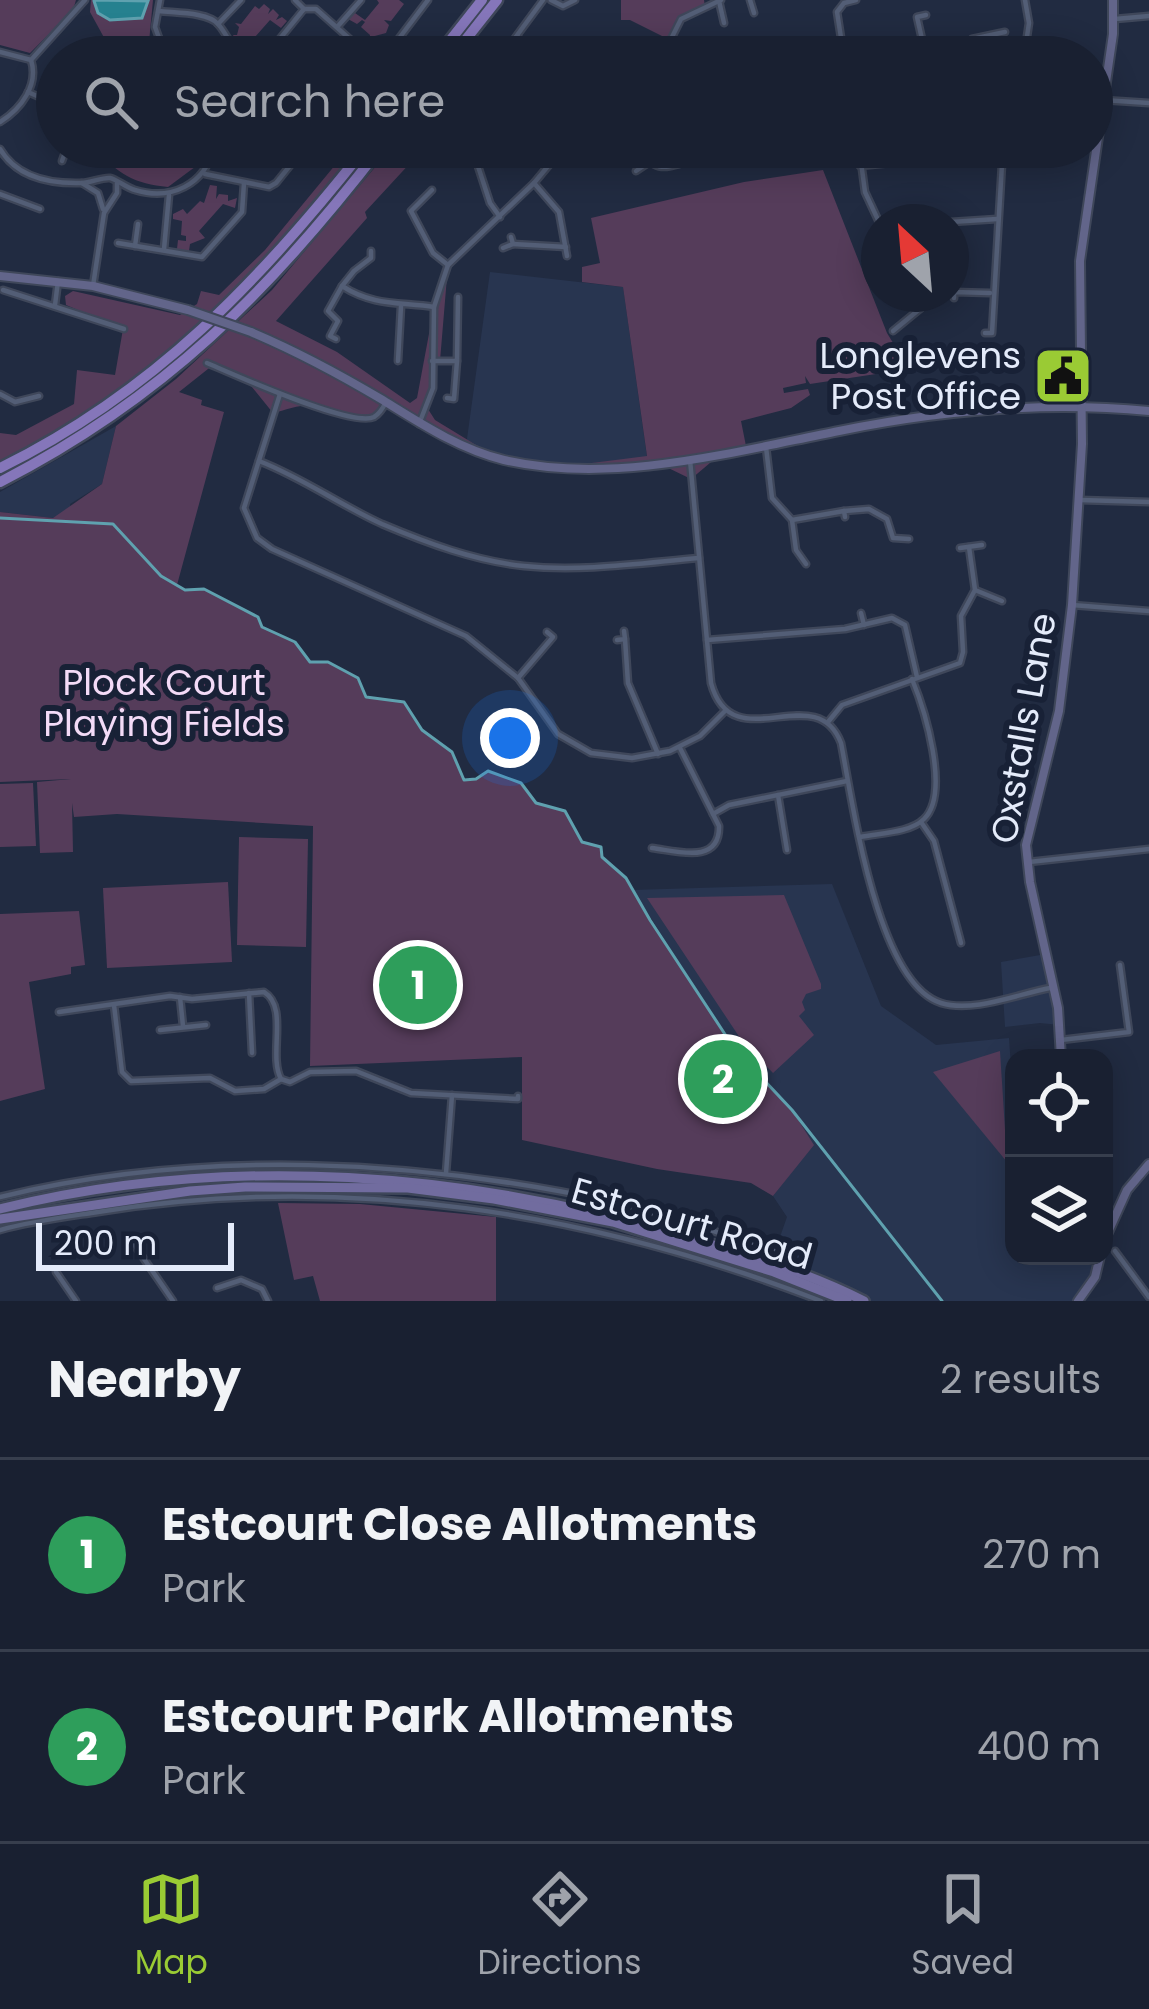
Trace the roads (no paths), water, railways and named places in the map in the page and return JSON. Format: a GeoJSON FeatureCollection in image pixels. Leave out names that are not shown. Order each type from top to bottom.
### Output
{"type":"FeatureCollection","features":[{"type":"Feature","properties":{"kind":"highway"},"geometry":{"type":"LineString","coordinates":[[454,36],[482,0]]}},
{"type":"Feature","properties":{"kind":"highway"},"geometry":{"type":"LineString","coordinates":[[469,36],[497,0]]}},
{"type":"Feature","properties":{"kind":"highway"},"geometry":{"type":"LineString","coordinates":[[0,468],[98,412],[189,342],[283,250],[349,168]]}},
{"type":"Feature","properties":{"kind":"highway"},"geometry":{"type":"LineString","coordinates":[[0,482],[90,432],[211,340],[285,266],[365,168]]}},
{"type":"Feature","properties":{"kind":"main road","name":"Estcourt Road"},"geometry":{"type":"LineString","coordinates":[[0,1209],[118,1187],[192,1180],[410,1175],[494,1185],[616,1216],[778,1264],[864,1301]]}},
{"type":"Feature","properties":{"kind":"main road","name":"Estcourt Road"},"geometry":{"type":"LineString","coordinates":[[0,1219],[190,1195],[409,1188],[614,1222],[774,1272],[847,1301]]}},
{"type":"Feature","properties":{"kind":"street"},"geometry":{"type":"LineString","coordinates":[[156,36],[160,0]]}},
{"type":"Feature","properties":{"kind":"street"},"geometry":{"type":"LineString","coordinates":[[218,24],[241,0]]}},
{"type":"Feature","properties":{"kind":"street"},"geometry":{"type":"LineString","coordinates":[[295,0],[304,9],[316,9],[348,36]]}},
{"type":"Feature","properties":{"kind":"street"},"geometry":{"type":"LineString","coordinates":[[338,26],[361,0]]}},
{"type":"Feature","properties":{"kind":"street"},"geometry":{"type":"LineString","coordinates":[[401,36],[428,0]]}},
{"type":"Feature","properties":{"kind":"street"},"geometry":{"type":"LineString","coordinates":[[517,36],[548,0],[563,6],[574,0]]}},
{"type":"Feature","properties":{"kind":"street"},"geometry":{"type":"LineString","coordinates":[[750,0],[754,13]]}},
{"type":"Feature","properties":{"kind":"street"},"geometry":{"type":"LineString","coordinates":[[841,36],[837,12],[844,3],[856,0]]}},
{"type":"Feature","properties":{"kind":"street"},"geometry":{"type":"LineString","coordinates":[[1025,0],[1027,36]]}},
{"type":"Feature","properties":{"kind":"street","name":"Oxstalls Lane"},"geometry":{"type":"LineString","coordinates":[[1112,36],[1113,0]]}},
{"type":"Feature","properties":{"kind":"street"},"geometry":{"type":"LineString","coordinates":[[672,36],[691,11],[720,1],[724,23]]}},
{"type":"Feature","properties":{"kind":"street"},"geometry":{"type":"LineString","coordinates":[[53,36],[84,2]]}},
{"type":"Feature","properties":{"kind":"street"},"geometry":{"type":"LineString","coordinates":[[282,36],[304,9]]}},
{"type":"Feature","properties":{"kind":"street"},"geometry":{"type":"LineString","coordinates":[[159,11],[209,19],[218,24],[223,36]]}},
{"type":"Feature","properties":{"kind":"street"},"geometry":{"type":"LineString","coordinates":[[921,36],[917,17],[926,15]]}},
{"type":"Feature","properties":{"kind":"street"},"geometry":{"type":"LineString","coordinates":[[1114,19],[1149,16]]}},
{"type":"Feature","properties":{"kind":"street"},"geometry":{"type":"LineString","coordinates":[[986,36],[1005,32]]}},
{"type":"Feature","properties":{"kind":"street"},"geometry":{"type":"LineString","coordinates":[[0,52],[31,60]]}},
{"type":"Feature","properties":{"kind":"street"},"geometry":{"type":"LineString","coordinates":[[31,60],[36,55]]}},
{"type":"Feature","properties":{"kind":"street"},"geometry":{"type":"LineString","coordinates":[[0,122],[14,114],[28,92],[35,74],[31,60]]}},
{"type":"Feature","properties":{"kind":"street"},"geometry":{"type":"LineString","coordinates":[[28,92],[36,96]]}},
{"type":"Feature","properties":{"kind":"street"},"geometry":{"type":"LineString","coordinates":[[1113,101],[1149,103]]}},
{"type":"Feature","properties":{"kind":"street"},"geometry":{"type":"LineString","coordinates":[[0,149],[15,169],[31,177],[82,183],[109,178],[139,191],[169,195],[205,168]]}},
{"type":"Feature","properties":{"kind":"street"},"geometry":{"type":"LineString","coordinates":[[203,172],[269,187],[288,168]]}},
{"type":"Feature","properties":{"kind":"street"},"geometry":{"type":"LineString","coordinates":[[478,168],[500,217]]}},
{"type":"Feature","properties":{"kind":"street"},"geometry":{"type":"LineString","coordinates":[[419,424],[433,388],[434,307],[448,265],[546,168]]}},
{"type":"Feature","properties":{"kind":"street"},"geometry":{"type":"LineString","coordinates":[[636,171],[640,168]]}},
{"type":"Feature","properties":{"kind":"street"},"geometry":{"type":"LineString","coordinates":[[861,168],[873,204]]}},
{"type":"Feature","properties":{"kind":"street"},"geometry":{"type":"LineString","coordinates":[[992,333],[1001,168]]}},
{"type":"Feature","properties":{"kind":"street","name":"Oxstalls Lane"},"geometry":{"type":"LineString","coordinates":[[1061,1049],[1054,987],[1027,862],[1029,828],[1059,711],[1072,605],[1080,500],[1080,261],[1093,168]]}},
{"type":"Feature","properties":{"kind":"street"},"geometry":{"type":"LineString","coordinates":[[100,181],[104,213]]}},
{"type":"Feature","properties":{"kind":"street"},"geometry":{"type":"LineString","coordinates":[[82,183],[99,194],[139,191]]}},
{"type":"Feature","properties":{"kind":"street"},"geometry":{"type":"LineString","coordinates":[[93,286],[104,213],[117,183]]}},
{"type":"Feature","properties":{"kind":"street"},"geometry":{"type":"LineString","coordinates":[[118,243],[202,257],[242,212],[244,183]]}},
{"type":"Feature","properties":{"kind":"street"},"geometry":{"type":"LineString","coordinates":[[534,183],[559,212],[567,256]]}},
{"type":"Feature","properties":{"kind":"street"},"geometry":{"type":"LineString","coordinates":[[430,193],[408,211],[426,243],[448,265]]}},
{"type":"Feature","properties":{"kind":"street"},"geometry":{"type":"LineString","coordinates":[[0,194],[40,209]]}},
{"type":"Feature","properties":{"kind":"street"},"geometry":{"type":"LineString","coordinates":[[164,251],[169,195]]}},
{"type":"Feature","properties":{"kind":"street"},"geometry":{"type":"LineString","coordinates":[[24,215],[27,205]]}},
{"type":"Feature","properties":{"kind":"street"},"geometry":{"type":"LineString","coordinates":[[969,221],[997,219]]}},
{"type":"Feature","properties":{"kind":"street"},"geometry":{"type":"LineString","coordinates":[[135,246],[138,224]]}},
{"type":"Feature","properties":{"kind":"street"},"geometry":{"type":"LineString","coordinates":[[503,248],[512,240],[566,247]]}},
{"type":"Feature","properties":{"kind":"street"},"geometry":{"type":"LineString","coordinates":[[328,311],[342,286],[373,257]]}},
{"type":"Feature","properties":{"kind":"street"},"geometry":{"type":"LineString","coordinates":[[0,276],[93,286],[251,332],[322,365],[419,424],[466,446],[528,464],[596,467],[690,460],[929,416],[1082,405],[1149,411]]}},
{"type":"Feature","properties":{"kind":"street"},"geometry":{"type":"LineString","coordinates":[[56,305],[58,281]]}},
{"type":"Feature","properties":{"kind":"street"},"geometry":{"type":"LineString","coordinates":[[342,286],[362,299],[434,307]]}},
{"type":"Feature","properties":{"kind":"street"},"geometry":{"type":"LineString","coordinates":[[4,290],[30,293],[124,329]]}},
{"type":"Feature","properties":{"kind":"street"},"geometry":{"type":"LineString","coordinates":[[969,292],[993,293]]}},
{"type":"Feature","properties":{"kind":"street"},"geometry":{"type":"LineString","coordinates":[[454,399],[458,297]]}},
{"type":"Feature","properties":{"kind":"street"},"geometry":{"type":"LineString","coordinates":[[388,354],[397,357],[401,306]]}},
{"type":"Feature","properties":{"kind":"street"},"geometry":{"type":"LineString","coordinates":[[319,308],[338,321],[330,336]]}},
{"type":"Feature","properties":{"kind":"street"},"geometry":{"type":"LineString","coordinates":[[892,331],[916,312]]}},
{"type":"Feature","properties":{"kind":"street"},"geometry":{"type":"LineString","coordinates":[[432,361],[457,361]]}},
{"type":"Feature","properties":{"kind":"street"},"geometry":{"type":"LineString","coordinates":[[207,363],[280,394],[363,419],[379,414],[386,403]]}},
{"type":"Feature","properties":{"kind":"street"},"geometry":{"type":"LineString","coordinates":[[0,394],[15,402],[33,402],[39,395]]}},
{"type":"Feature","properties":{"kind":"street"},"geometry":{"type":"LineString","coordinates":[[280,394],[244,508],[257,538],[366,594],[451,626],[518,678],[558,734],[574,746],[610,757],[658,754],[700,736],[725,710]]}},
{"type":"Feature","properties":{"kind":"street"},"geometry":{"type":"LineString","coordinates":[[766,448],[772,498],[792,520],[796,550],[806,564]]}},
{"type":"Feature","properties":{"kind":"street"},"geometry":{"type":"LineString","coordinates":[[258,460],[378,522],[450,551],[490,560],[556,567],[699,558]]}},
{"type":"Feature","properties":{"kind":"street"},"geometry":{"type":"LineString","coordinates":[[690,460],[710,683],[725,710],[752,720],[807,715],[828,722],[841,743],[868,878],[912,986],[926,996],[956,1005],[1054,987]]}},
{"type":"Feature","properties":{"kind":"street"},"geometry":{"type":"LineString","coordinates":[[1080,500],[1149,502]]}},
{"type":"Feature","properties":{"kind":"street"},"geometry":{"type":"LineString","coordinates":[[792,520],[869,508],[889,517],[890,540],[909,539]]}},
{"type":"Feature","properties":{"kind":"street"},"geometry":{"type":"LineString","coordinates":[[960,548],[982,545]]}},
{"type":"Feature","properties":{"kind":"street"},"geometry":{"type":"LineString","coordinates":[[828,722],[842,705],[962,661],[961,616],[975,590],[969,547]]}},
{"type":"Feature","properties":{"kind":"street"},"geometry":{"type":"LineString","coordinates":[[975,590],[1002,601]]}},
{"type":"Feature","properties":{"kind":"street"},"geometry":{"type":"LineString","coordinates":[[1072,605],[1149,611]]}},
{"type":"Feature","properties":{"kind":"street"},"geometry":{"type":"LineString","coordinates":[[861,613],[864,625]]}},
{"type":"Feature","properties":{"kind":"street"},"geometry":{"type":"LineString","coordinates":[[706,640],[864,625],[892,618],[905,625],[928,725],[934,796],[929,815],[921,822],[860,837]]}},
{"type":"Feature","properties":{"kind":"street"},"geometry":{"type":"LineString","coordinates":[[518,678],[553,638],[547,632]]}},
{"type":"Feature","properties":{"kind":"street"},"geometry":{"type":"LineString","coordinates":[[622,637],[628,683],[658,754]]}},
{"type":"Feature","properties":{"kind":"street"},"geometry":{"type":"LineString","coordinates":[[657,859],[656,849],[707,852],[719,838],[713,814],[680,748]]}},
{"type":"Feature","properties":{"kind":"street"},"geometry":{"type":"LineString","coordinates":[[713,814],[730,805],[849,781]]}},
{"type":"Feature","properties":{"kind":"street"},"geometry":{"type":"LineString","coordinates":[[778,795],[787,850]]}},
{"type":"Feature","properties":{"kind":"street"},"geometry":{"type":"LineString","coordinates":[[921,822],[934,841],[961,943]]}},
{"type":"Feature","properties":{"kind":"street"},"geometry":{"type":"LineString","coordinates":[[1027,862],[1149,849]]}},
{"type":"Feature","properties":{"kind":"street"},"geometry":{"type":"LineString","coordinates":[[1061,1040],[1133,1032],[1120,965]]}},
{"type":"Feature","properties":{"kind":"street"},"geometry":{"type":"LineString","coordinates":[[59,1012],[264,992],[274,1001],[274,1051],[281,1079]]}},
{"type":"Feature","properties":{"kind":"street"},"geometry":{"type":"LineString","coordinates":[[249,993],[252,1053]]}},
{"type":"Feature","properties":{"kind":"street"},"geometry":{"type":"LineString","coordinates":[[180,997],[183,1026]]}},
{"type":"Feature","properties":{"kind":"street"},"geometry":{"type":"LineString","coordinates":[[114,1004],[126,1080],[210,1078],[235,1091],[264,1089],[310,1072],[356,1071],[411,1093],[518,1099]]}},
{"type":"Feature","properties":{"kind":"street"},"geometry":{"type":"LineString","coordinates":[[160,1030],[206,1025]]}},
{"type":"Feature","properties":{"kind":"street"},"geometry":{"type":"LineString","coordinates":[[446,1173],[452,1094]]}},
{"type":"Feature","properties":{"kind":"street"},"geometry":{"type":"LineString","coordinates":[[1113,1219],[1127,1190],[1149,1164]]}},
{"type":"Feature","properties":{"kind":"street","name":"Estcourt Road"},"geometry":{"type":"LineString","coordinates":[[0,1197],[191,1167],[446,1173],[494,1185]]}},
{"type":"Feature","properties":{"kind":"street","name":"Estcourt Road"},"geometry":{"type":"LineString","coordinates":[[0,1230],[190,1195]]}},
{"type":"Feature","properties":{"kind":"street","name":"Estcourt Road"},"geometry":{"type":"LineString","coordinates":[[517,1209],[680,1253],[821,1301]]}},
{"type":"Feature","properties":{"kind":"street"},"geometry":{"type":"LineString","coordinates":[[131,1240],[173,1301]]}},
{"type":"Feature","properties":{"kind":"street"},"geometry":{"type":"LineString","coordinates":[[1115,1252],[1149,1298]]}},
{"type":"Feature","properties":{"kind":"street"},"geometry":{"type":"LineString","coordinates":[[1078,1301],[1098,1265]]}},
{"type":"Feature","properties":{"kind":"street"},"geometry":{"type":"LineString","coordinates":[[56,1272],[76,1301]]}},
{"type":"Feature","properties":{"kind":"street"},"geometry":{"type":"LineString","coordinates":[[220,1283],[241,1280],[262,1289],[268,1301]]}},
{"type":"Feature","properties":{"kind":"waterway"},"geometry":{"type":"LineString","coordinates":[[0,518],[113,524],[161,576],[185,590],[204,589],[258,617],[262,627],[295,642],[310,662],[328,662],[358,678],[366,697],[404,702],[422,730],[452,752],[464,780],[488,771],[521,783],[536,803],[565,811],[582,842],[601,847],[602,857],[626,878],[734,1048],[792,1110],[942,1301]]}},
{"type":"Feature","properties":{"kind":"place","name":"Longlevens Post Office"},"geometry":{"type":"Point","coordinates":[1063,376]}},
{"type":"Feature","properties":{"kind":"place","name":"Estcourt Close Allotments"},"geometry":{"type":"Point","coordinates":[418,985]}},
{"type":"Feature","properties":{"kind":"place","name":"Estcourt Park Allotments"},"geometry":{"type":"Point","coordinates":[723,1079]}},
{"type":"Feature","properties":{"kind":"park label","name":"Plock Court Playing Fields"},"geometry":{"type":"Point","coordinates":[164,702]}}]}
